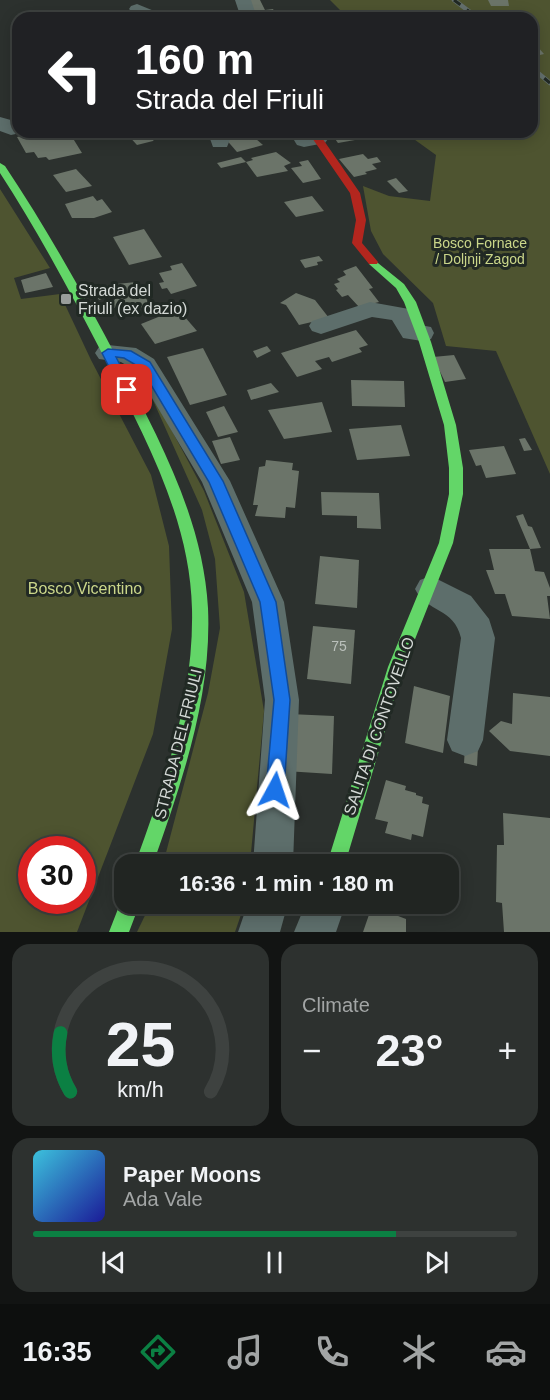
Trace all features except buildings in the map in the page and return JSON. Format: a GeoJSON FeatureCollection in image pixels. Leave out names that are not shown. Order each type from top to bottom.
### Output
{"type":"FeatureCollection","features":[{"type":"Feature","properties":{"kind":"street"},"geometry":{"type":"LineString","coordinates":[[137,9],[144,12]]}},
{"type":"Feature","properties":{"kind":"street","name":"SALITA DI CONTOVELLO"},"geometry":{"type":"LineString","coordinates":[[313,138],[355,193],[361,220],[357,243],[364,255],[400,286],[410,302],[450,423],[456,470],[453,508],[446,546],[431,589],[399,661],[378,731],[348,816],[338,854]]}},
{"type":"Feature","properties":{"kind":"street","name":"STRADA DEL FRIULI"},"geometry":{"type":"LineString","coordinates":[[0,166],[39,225],[108,353],[170,475],[186,521],[201,606],[200,645],[195,687],[174,771],[147,854]]}},
{"type":"Feature","properties":{"kind":"street"},"geometry":{"type":"LineString","coordinates":[[321,326],[370,309],[400,314],[412,332],[422,333]]}},
{"type":"Feature","properties":{"kind":"street"},"geometry":{"type":"LineString","coordinates":[[108,353],[127,354],[145,365],[216,481],[268,602],[282,700],[275,790],[273,854]]}},
{"type":"Feature","properties":{"kind":"street"},"geometry":{"type":"LineString","coordinates":[[431,589],[460,605],[472,619],[478,638],[468,702],[465,740]]}},
{"type":"Feature","properties":{"kind":"street"},"geometry":{"type":"LineString","coordinates":[[119,932],[126,914]]}},
{"type":"Feature","properties":{"kind":"street"},"geometry":{"type":"LineString","coordinates":[[259,932],[265,914]]}},
{"type":"Feature","properties":{"kind":"street"},"geometry":{"type":"LineString","coordinates":[[315,932],[322,914]]}},
{"type":"Feature","properties":{"kind":"green space","name":"Bosco Fornace / Doljnji Zagod"},"geometry":{"type":"Polygon","coordinates":[[[330,0],[550,0],[550,474],[496,351],[446,346],[433,303],[383,254],[371,231],[363,186],[389,196],[430,201],[436,155],[412,138],[538,138],[538,12],[342,12],[330,0]]]}},
{"type":"Feature","properties":{"kind":"green space","name":"Bosco Vicentino"},"geometry":{"type":"Polygon","coordinates":[[[0,189],[50,268],[14,278],[21,299],[60,294],[91,360],[151,475],[169,546],[172,629],[153,734],[96,882],[96,836],[18,836],[18,914],[84,914],[77,932],[0,932],[0,189]]]}},
{"type":"Feature","properties":{"kind":"green space"},"geometry":{"type":"Polygon","coordinates":[[[139,369],[204,491],[244,592],[264,711],[251,854],[166,854],[208,693],[220,628],[215,559],[202,510],[139,369]]]}},
{"type":"Feature","properties":{"kind":"green space"},"geometry":{"type":"Polygon","coordinates":[[[146,914],[241,914],[235,932],[137,932],[146,914]]]}},
{"type":"Feature","properties":{"kind":"railway"},"geometry":{"type":"LineString","coordinates":[[454,0],[470,12]]}},
{"type":"Feature","properties":{"kind":"railway"},"geometry":{"type":"LineString","coordinates":[[538,73],[550,83]]}},
{"type":"Feature","properties":{"kind":"traffic: fast"},"geometry":{"type":"LineString","coordinates":[[0,166],[58,261],[141,418],[169,479],[190,542],[197,575],[200,608],[197,674],[192,706],[176,770],[148,854]]}},
{"type":"Feature","properties":{"kind":"traffic: fast"},"geometry":{"type":"LineString","coordinates":[[339,854],[396,667],[446,543],[456,494],[456,468],[450,425],[425,342],[410,302],[400,286],[373,262]]}},
{"type":"Feature","properties":{"kind":"traffic: fast"},"geometry":{"type":"LineString","coordinates":[[119,932],[126,914]]}},
{"type":"Feature","properties":{"kind":"traffic: jam"},"geometry":{"type":"LineString","coordinates":[[317,138],[355,193],[361,220],[357,243],[373,262]]}},
{"type":"Feature","properties":{"kind":"place","name":"Strada del Friuli (ex dazio)"},"geometry":{"type":"Point","coordinates":[66,299]}},
{"type":"Feature","properties":{"kind":"route"},"geometry":{"type":"LineString","coordinates":[[127,390],[108,353],[127,354],[145,365],[216,481],[268,602],[282,700],[275,790]]}}]}
